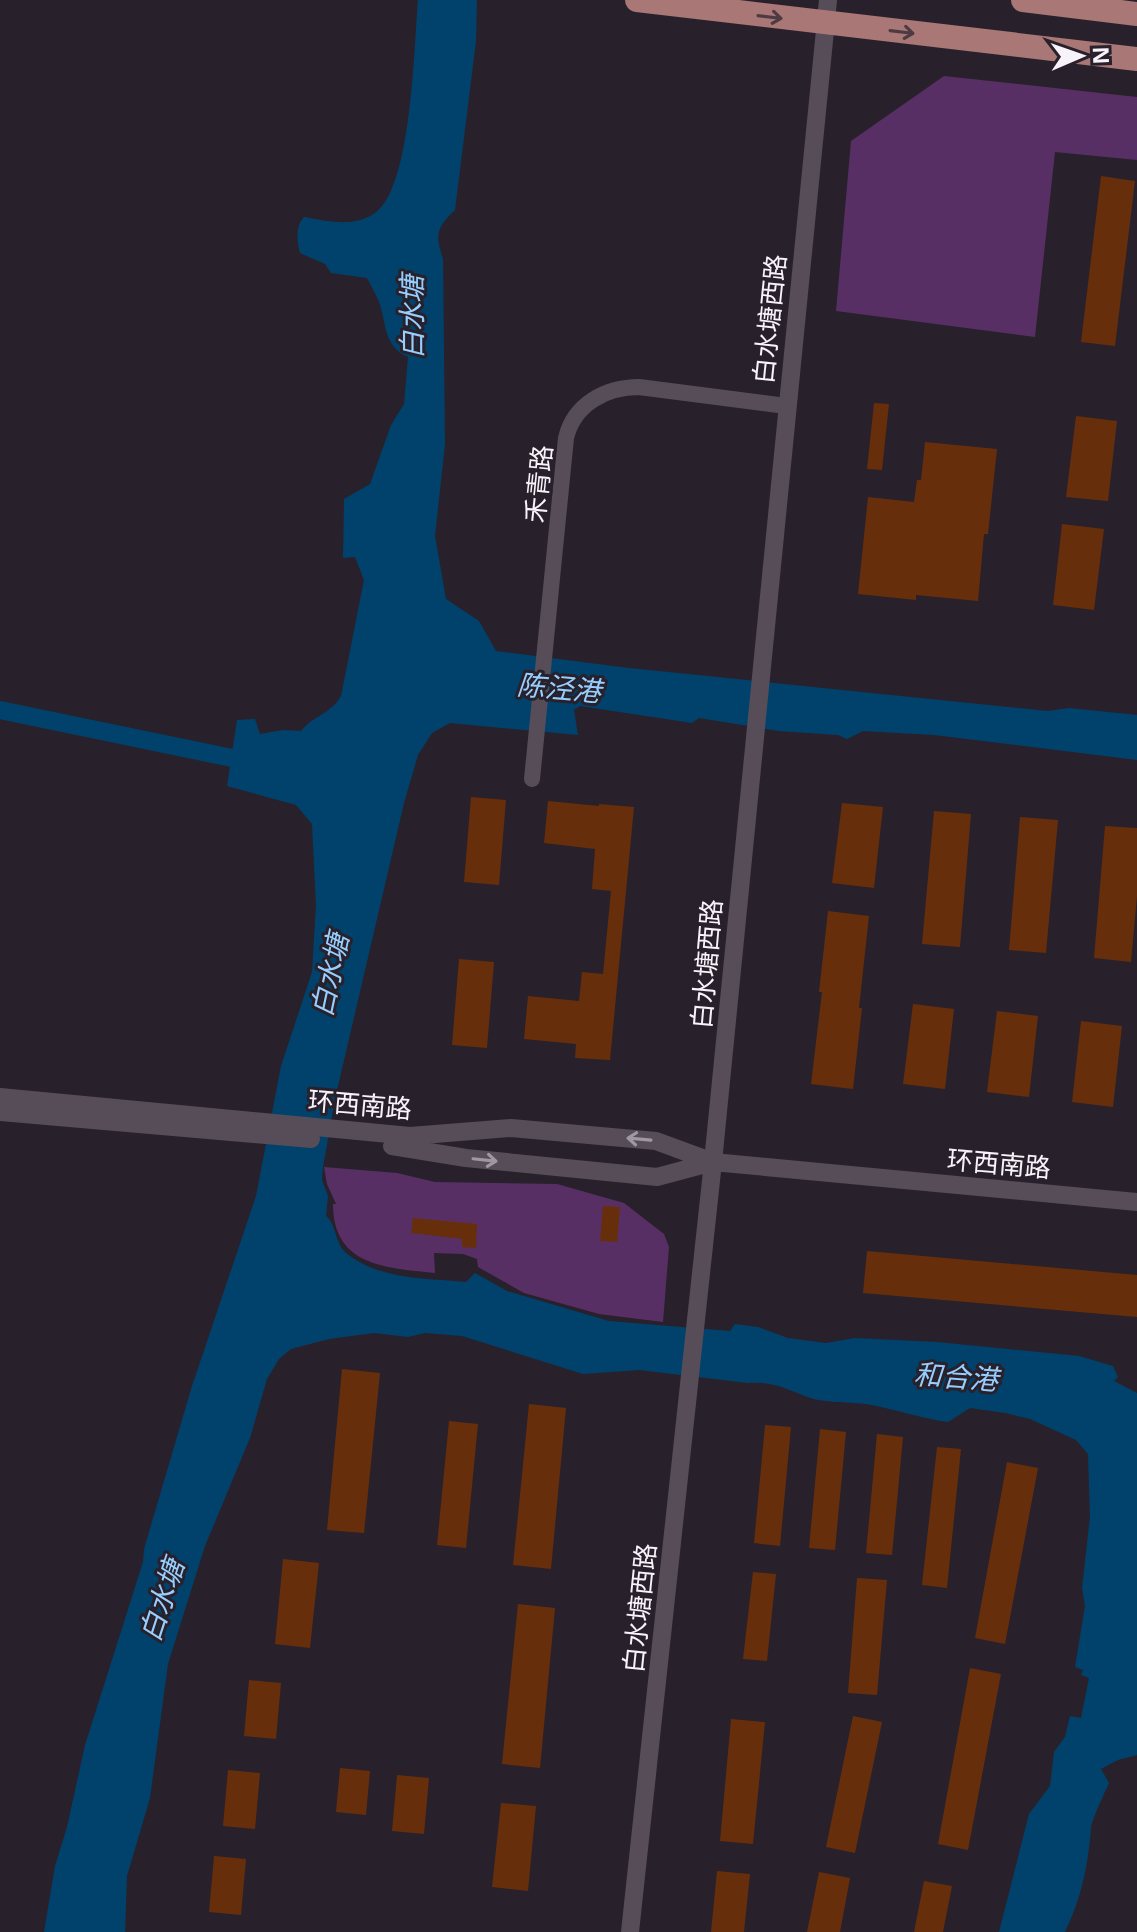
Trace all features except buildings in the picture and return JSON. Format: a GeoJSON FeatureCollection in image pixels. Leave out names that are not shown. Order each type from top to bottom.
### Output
{"type":"FeatureCollection","features":[{"type":"Feature","properties":{"kind":"main road"},"geometry":{"type":"LineString","coordinates":[[637,0],[826,12],[1137,59]]}},
{"type":"Feature","properties":{"kind":"main road"},"geometry":{"type":"LineString","coordinates":[[1023,0],[1137,14]]}},
{"type":"Feature","properties":{"kind":"street","name":"白水塘西路"},"geometry":{"type":"LineString","coordinates":[[630,1932],[713,1162],[826,12]]}},
{"type":"Feature","properties":{"kind":"street","name":"禾青路"},"geometry":{"type":"LineString","coordinates":[[532,779],[568,428],[589,402],[621,387],[786,406]]}},
{"type":"Feature","properties":{"kind":"street","name":"环西南路"},"geometry":{"type":"LineString","coordinates":[[0,1097],[210,1124]]}},
{"type":"Feature","properties":{"kind":"street","name":"环西南路"},"geometry":{"type":"LineString","coordinates":[[0,1112],[210,1124],[409,1142],[466,1158],[657,1177],[713,1162]]}},
{"type":"Feature","properties":{"kind":"street","name":"环西南路"},"geometry":{"type":"LineString","coordinates":[[409,1142],[511,1128],[656,1141],[713,1162],[1137,1202]]}},
{"type":"Feature","properties":{"kind":"shaded area"},"geometry":{"type":"Polygon","coordinates":[[[944,76],[1137,97],[1137,160],[1055,152],[1035,337],[836,311],[851,141],[944,76]]]}},
{"type":"Feature","properties":{"kind":"shaded area"},"geometry":{"type":"Polygon","coordinates":[[[324,1167],[397,1173],[435,1182],[557,1184],[624,1203],[664,1234],[669,1247],[663,1322],[599,1314],[524,1293],[478,1267],[477,1259],[463,1254],[434,1253],[435,1273],[398,1269],[366,1260],[352,1252],[335,1225],[333,1204],[336,1204],[324,1167]]]}},
{"type":"Feature","properties":{"kind":"water"},"geometry":{"type":"Polygon","coordinates":[[[418,0],[477,0],[476,41],[455,210],[444,222],[438,238],[443,259],[445,444],[435,536],[446,599],[479,621],[496,651],[629,668],[1048,711],[1069,708],[1137,715],[1137,760],[934,735],[863,731],[847,739],[838,735],[779,731],[699,718],[692,723],[580,706],[574,710],[578,735],[450,723],[432,733],[418,755],[404,803],[335,1099],[322,1180],[328,1196],[326,1216],[346,1253],[373,1268],[403,1276],[466,1282],[475,1273],[507,1291],[609,1321],[730,1331],[735,1324],[758,1327],[788,1338],[826,1343],[855,1338],[937,1342],[1079,1356],[1113,1366],[1118,1377],[1114,1381],[1137,1393],[1137,1755],[1101,1769],[1109,1783],[1092,1825],[1083,1882],[1065,1932],[999,1932],[1029,1814],[1050,1786],[1054,1752],[1065,1737],[1070,1716],[1081,1718],[1089,1678],[1081,1675],[1083,1670],[1075,1667],[1085,1606],[1082,1588],[1090,1517],[1088,1454],[1076,1440],[1030,1419],[1005,1413],[970,1408],[948,1422],[874,1405],[816,1399],[771,1384],[639,1370],[583,1374],[462,1336],[425,1333],[408,1337],[374,1333],[329,1339],[291,1349],[279,1359],[267,1379],[250,1438],[205,1546],[168,1664],[150,1798],[127,1876],[125,1932],[44,1932],[55,1866],[85,1745],[143,1562],[144,1549],[192,1386],[256,1196],[281,1066],[312,972],[316,905],[312,824],[296,805],[227,786],[237,720],[255,719],[260,734],[301,731],[341,696],[364,580],[355,557],[343,558],[344,499],[370,484],[391,425],[404,404],[408,357],[390,341],[379,302],[367,278],[331,273],[325,264],[300,253],[298,229],[304,217],[340,222],[367,218],[387,198],[404,146],[418,0]]]}},
{"type":"Feature","properties":{"kind":"waterway","name":"陈泾港"},"geometry":{"type":"LineString","coordinates":[[0,710],[256,763]]}},
{"type":"Feature","properties":{"kind":"water label","name":"白水塘"},"geometry":{"type":"Point","coordinates":[411,317]}},
{"type":"Feature","properties":{"kind":"water label","name":"白水塘"},"geometry":{"type":"Point","coordinates":[329,975]}},
{"type":"Feature","properties":{"kind":"water label","name":"和合港"},"geometry":{"type":"Point","coordinates":[956,1376]}},
{"type":"Feature","properties":{"kind":"water label","name":"白水塘"},"geometry":{"type":"Point","coordinates":[161,1600]}}]}
